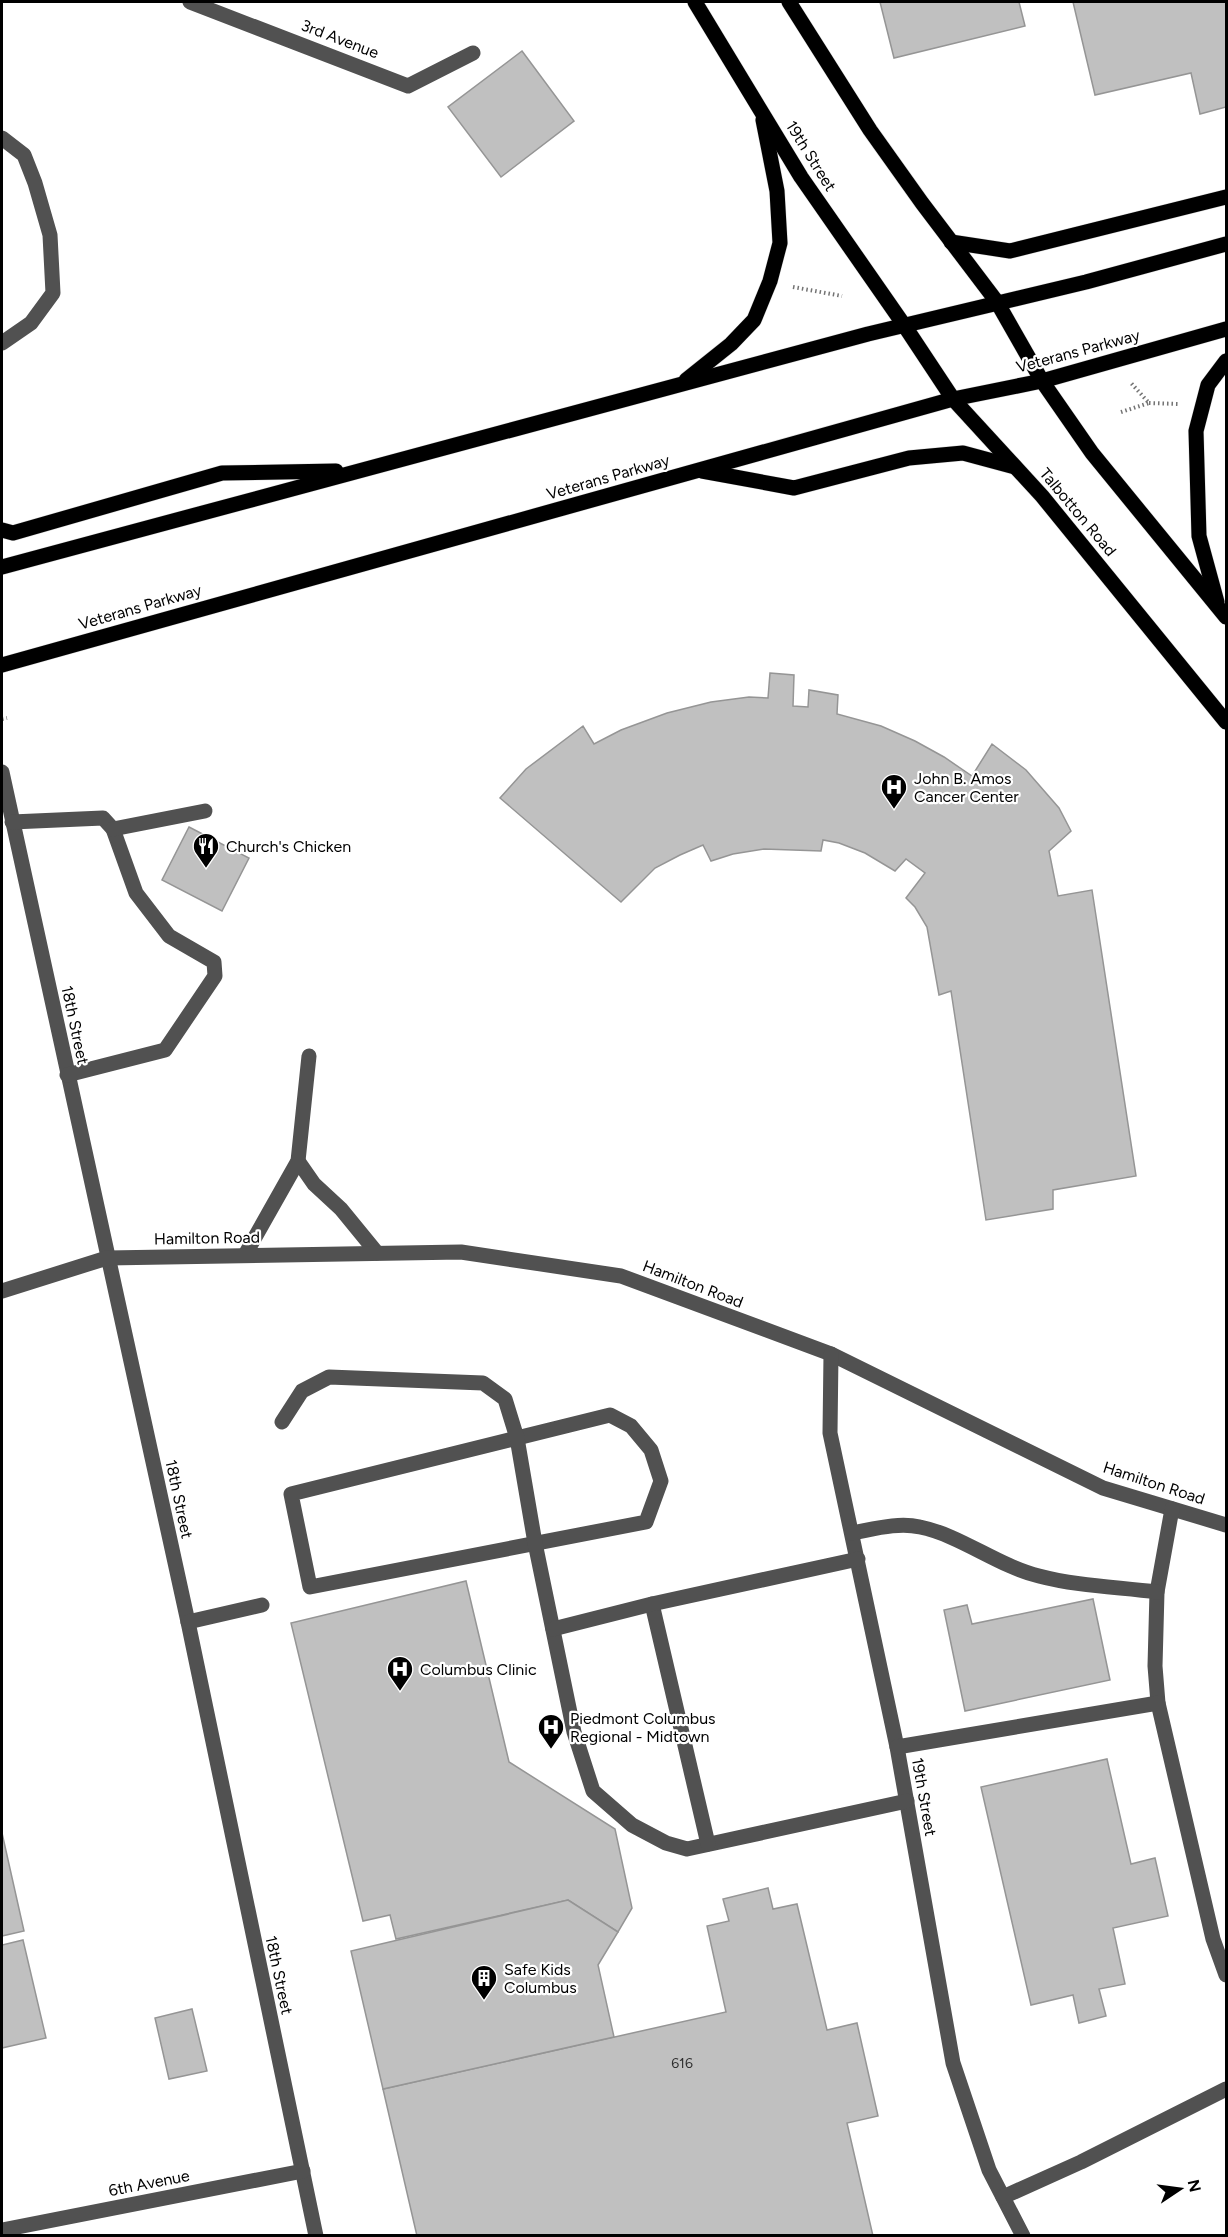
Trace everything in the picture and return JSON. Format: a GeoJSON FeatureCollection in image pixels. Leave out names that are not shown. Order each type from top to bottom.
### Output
{"type":"FeatureCollection","features":[{"type":"Feature","properties":{"kind":"main road","name":"19th Street"},"geometry":{"type":"LineString","coordinates":[[695,2],[801,177],[904,325]]}},
{"type":"Feature","properties":{"kind":"main road"},"geometry":{"type":"LineString","coordinates":[[789,2],[870,130],[997,302],[1042,381],[1092,453],[1223,612]]}},
{"type":"Feature","properties":{"kind":"main road"},"geometry":{"type":"LineString","coordinates":[[679,385],[731,344],[754,320],[770,281],[780,243],[777,191],[761,108]]}},
{"type":"Feature","properties":{"kind":"main road"},"geometry":{"type":"LineString","coordinates":[[951,242],[1010,252],[1227,197]]}},
{"type":"Feature","properties":{"kind":"main road"},"geometry":{"type":"LineString","coordinates":[[2,567],[904,325],[1086,282],[1227,244]]}},
{"type":"Feature","properties":{"kind":"main road","name":"Talbotton Road"},"geometry":{"type":"LineString","coordinates":[[904,325],[953,399],[1042,496],[1227,722]]}},
{"type":"Feature","properties":{"kind":"main road","name":"Veterans Parkway"},"geometry":{"type":"LineString","coordinates":[[2,665],[953,399],[1042,381],[1227,329]]}},
{"type":"Feature","properties":{"kind":"main road"},"geometry":{"type":"LineString","coordinates":[[1223,612],[1199,536],[1196,431],[1208,385],[1227,361]]}},
{"type":"Feature","properties":{"kind":"main road"},"geometry":{"type":"LineString","coordinates":[[699,470],[794,488],[909,458],[963,453],[1015,467]]}},
{"type":"Feature","properties":{"kind":"main road"},"geometry":{"type":"LineString","coordinates":[[2,530],[13,533],[222,473],[360,471]]}},
{"type":"Feature","properties":{"kind":"street","name":"3rd Avenue"},"geometry":{"type":"LineString","coordinates":[[190,2],[408,86],[473,53]]}},
{"type":"Feature","properties":{"kind":"street"},"geometry":{"type":"LineString","coordinates":[[2,138],[24,155],[35,183],[50,236],[53,293],[31,323],[2,343]]}},
{"type":"Feature","properties":{"kind":"street","name":"18th Street"},"geometry":{"type":"LineString","coordinates":[[2,772],[188,1622],[316,2235]]}},
{"type":"Feature","properties":{"kind":"street"},"geometry":{"type":"LineString","coordinates":[[113,829],[205,811]]}},
{"type":"Feature","properties":{"kind":"street"},"geometry":{"type":"LineString","coordinates":[[12,822],[103,818],[113,829],[136,893],[169,936],[214,962],[215,976],[165,1050],[67,1074]]}},
{"type":"Feature","properties":{"kind":"street"},"geometry":{"type":"LineString","coordinates":[[245,1256],[298,1161],[309,1056]]}},
{"type":"Feature","properties":{"kind":"street"},"geometry":{"type":"LineString","coordinates":[[298,1161],[314,1184],[341,1209],[377,1253]]}},
{"type":"Feature","properties":{"kind":"street","name":"Hamilton Road"},"geometry":{"type":"LineString","coordinates":[[2,1291],[107,1258],[461,1252],[621,1276],[831,1354],[1103,1488],[1227,1525]]}},
{"type":"Feature","properties":{"kind":"street","name":"19th Street"},"geometry":{"type":"LineString","coordinates":[[831,1354],[830,1434],[897,1747],[953,2063],[989,2170],[1023,2235]]}},
{"type":"Feature","properties":{"kind":"street"},"geometry":{"type":"LineString","coordinates":[[282,1422],[302,1391],[329,1377],[483,1383],[505,1400],[518,1438],[535,1543],[574,1732],[593,1791],[632,1825],[666,1843],[687,1849],[907,1801]]}},
{"type":"Feature","properties":{"kind":"street"},"geometry":{"type":"LineString","coordinates":[[610,1415],[632,1426],[651,1450],[661,1481],[646,1522],[310,1587],[291,1494],[518,1438],[610,1415]]}},
{"type":"Feature","properties":{"kind":"street"},"geometry":{"type":"LineString","coordinates":[[1172,1509],[1157,1592],[1155,1666],[1158,1703],[1213,1940],[1227,1975]]}},
{"type":"Feature","properties":{"kind":"street"},"geometry":{"type":"LineString","coordinates":[[852,1533],[887,1526],[919,1527],[936,1531],[1017,1570],[1040,1576],[1157,1592]]}},
{"type":"Feature","properties":{"kind":"street"},"geometry":{"type":"LineString","coordinates":[[553,1629],[652,1604],[858,1559]]}},
{"type":"Feature","properties":{"kind":"street"},"geometry":{"type":"LineString","coordinates":[[652,1604],[708,1844]]}},
{"type":"Feature","properties":{"kind":"street"},"geometry":{"type":"LineString","coordinates":[[188,1622],[262,1605]]}},
{"type":"Feature","properties":{"kind":"street"},"geometry":{"type":"LineString","coordinates":[[897,1747],[1158,1703]]}},
{"type":"Feature","properties":{"kind":"street"},"geometry":{"type":"LineString","coordinates":[[1003,2197],[1081,2162],[1227,2089]]}},
{"type":"Feature","properties":{"kind":"street","name":"6th Avenue"},"geometry":{"type":"LineString","coordinates":[[2,2230],[303,2171]]}},
{"type":"Feature","properties":{"kind":"path"},"geometry":{"type":"LineString","coordinates":[[792,286],[842,296]]}},
{"type":"Feature","properties":{"kind":"path"},"geometry":{"type":"LineString","coordinates":[[1130,382],[1149,403]]}},
{"type":"Feature","properties":{"kind":"path"},"geometry":{"type":"LineString","coordinates":[[1120,412],[1149,403],[1188,404]]}},
{"type":"Feature","properties":{"kind":"building"},"geometry":{"type":"Polygon","coordinates":[[[880,2],[1019,2],[1025,26],[894,58],[880,2]]]}},
{"type":"Feature","properties":{"kind":"building"},"geometry":{"type":"Polygon","coordinates":[[[1073,2],[1226,2],[1226,107],[1200,114],[1191,73],[1095,95],[1073,2]]]}},
{"type":"Feature","properties":{"kind":"building"},"geometry":{"type":"Polygon","coordinates":[[[522,51],[574,121],[501,177],[448,107],[522,51]]]}},
{"type":"Feature","properties":{"kind":"building"},"geometry":{"type":"Polygon","coordinates":[[[770,673],[794,675],[793,706],[808,707],[809,690],[838,695],[837,714],[881,726],[915,741],[972,776],[992,744],[1026,770],[1059,808],[1071,831],[1049,851],[1058,896],[1092,890],[1136,1176],[1053,1190],[1053,1209],[986,1220],[951,991],[939,995],[927,927],[915,907],[906,898],[925,873],[906,859],[895,871],[865,853],[839,843],[823,840],[821,851],[764,849],[733,854],[711,861],[703,845],[655,868],[621,902],[500,798],[526,769],[583,726],[594,744],[621,730],[667,713],[711,702],[749,697],[768,698],[770,673]]]}},
{"type":"Feature","properties":{"kind":"building","name":"Church's Chicken"},"geometry":{"type":"Polygon","coordinates":[[[189,827],[249,858],[222,911],[162,880],[189,827]]]}},
{"type":"Feature","properties":{"kind":"building","name":"Columbus Clinic"},"geometry":{"type":"Polygon","coordinates":[[[466,1581],[509,1762],[615,1829],[632,1908],[618,1932],[568,1900],[396,1939],[390,1915],[363,1921],[291,1623],[466,1581]]]}},
{"type":"Feature","properties":{"kind":"building"},"geometry":{"type":"Polygon","coordinates":[[[1093,1599],[1110,1680],[965,1711],[944,1610],[967,1605],[972,1624],[1093,1599]]]}},
{"type":"Feature","properties":{"kind":"building"},"geometry":{"type":"Polygon","coordinates":[[[1107,1759],[1131,1864],[1155,1858],[1168,1916],[1113,1928],[1125,1984],[1099,1989],[1106,2016],[1079,2023],[1073,1995],[1031,2005],[981,1787],[1107,1759]]]}},
{"type":"Feature","properties":{"kind":"building"},"geometry":{"type":"Polygon","coordinates":[[[2,1833],[24,1931],[2,1936],[2,1833]]]}},
{"type":"Feature","properties":{"kind":"building"},"geometry":{"type":"Polygon","coordinates":[[[768,1888],[773,1909],[797,1904],[827,2030],[857,2023],[878,2116],[847,2123],[873,2236],[417,2236],[383,2089],[726,2012],[707,1926],[729,1921],[723,1899],[768,1888]]]}},
{"type":"Feature","properties":{"kind":"building","name":"Safe Kids Columbus"},"geometry":{"type":"Polygon","coordinates":[[[568,1900],[618,1932],[598,1965],[614,2037],[383,2089],[351,1951],[568,1900]]]}},
{"type":"Feature","properties":{"kind":"building"},"geometry":{"type":"Polygon","coordinates":[[[23,1940],[46,2038],[2,2048],[2,1945],[23,1940]]]}},
{"type":"Feature","properties":{"kind":"building"},"geometry":{"type":"Polygon","coordinates":[[[192,2009],[207,2071],[169,2079],[155,2018],[192,2009]]]}},
{"type":"Feature","properties":{"kind":"place","name":"John B. Amos Cancer Center"},"geometry":{"type":"Point","coordinates":[894,810]}},
{"type":"Feature","properties":{"kind":"place","name":"Church's Chicken"},"geometry":{"type":"Point","coordinates":[206,869]}},
{"type":"Feature","properties":{"kind":"place","name":"Columbus Clinic"},"geometry":{"type":"Point","coordinates":[400,1692]}},
{"type":"Feature","properties":{"kind":"place","name":"Piedmont Columbus Regional - Midtown"},"geometry":{"type":"Point","coordinates":[551,1750]}},
{"type":"Feature","properties":{"kind":"place","name":"Safe Kids Columbus"},"geometry":{"type":"Point","coordinates":[484,2001]}}]}
